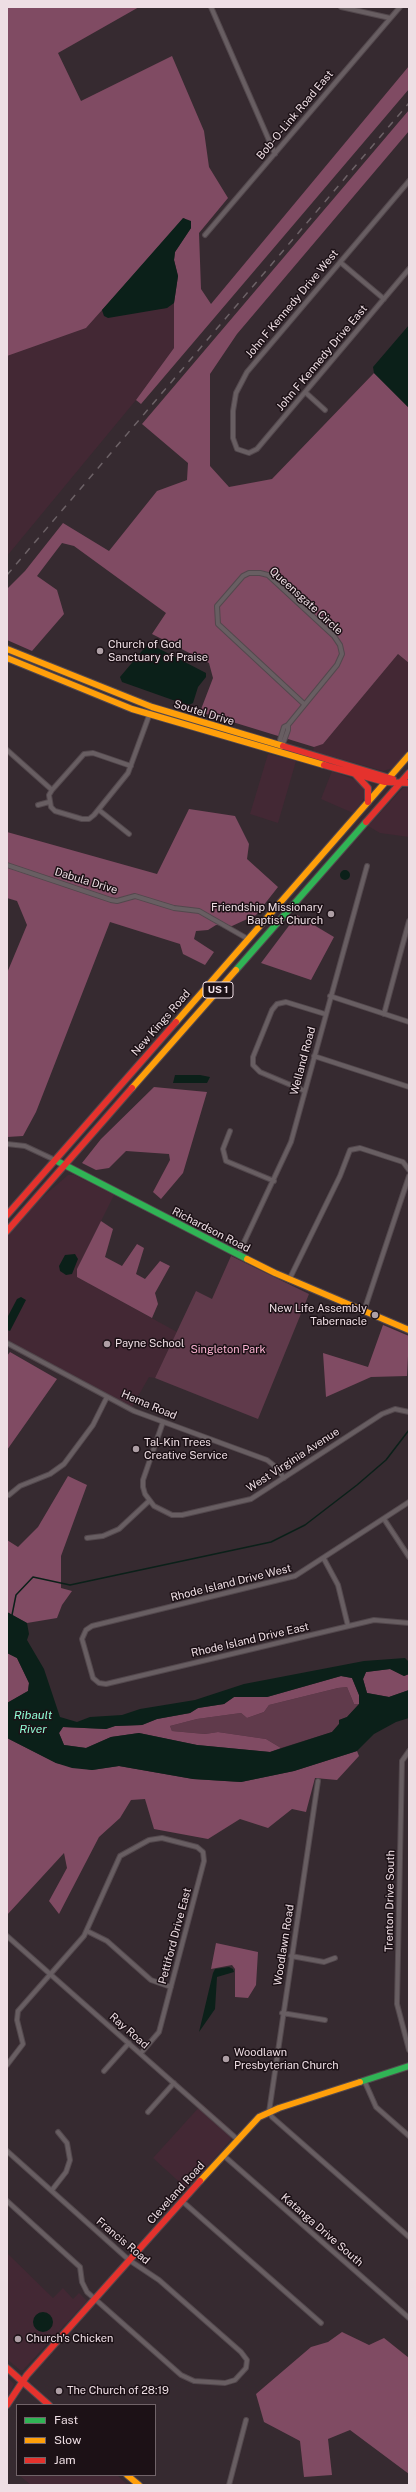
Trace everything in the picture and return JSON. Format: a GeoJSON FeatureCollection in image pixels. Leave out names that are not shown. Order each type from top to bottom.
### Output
{"type":"FeatureCollection","features":[{"type":"Feature","properties":{"kind":"main road","name":"Soutel Drive"},"geometry":{"type":"LineString","coordinates":[[7,649],[152,708],[281,744],[387,780]]}},
{"type":"Feature","properties":{"kind":"main road","name":"Soutel Drive"},"geometry":{"type":"LineString","coordinates":[[7,658],[149,715],[277,753],[355,774],[409,783]]}},
{"type":"Feature","properties":{"kind":"main road","name":"New Kings Road"},"geometry":{"type":"LineString","coordinates":[[7,1215],[409,755]]}},
{"type":"Feature","properties":{"kind":"main road","name":"New Kings Road"},"geometry":{"type":"LineString","coordinates":[[7,1231],[409,773]]}},
{"type":"Feature","properties":{"kind":"main road"},"geometry":{"type":"LineString","coordinates":[[355,774],[366,783],[369,788],[368,802]]}},
{"type":"Feature","properties":{"kind":"main road","name":"Richardson Road"},"geometry":{"type":"LineString","coordinates":[[55,1160],[289,1280],[409,1330]]}},
{"type":"Feature","properties":{"kind":"main road","name":"Cleveland Road"},"geometry":{"type":"LineString","coordinates":[[7,2405],[22,2381],[251,2124],[269,2112],[409,2066]]}},
{"type":"Feature","properties":{"kind":"main road"},"geometry":{"type":"LineString","coordinates":[[7,2368],[48,2404]]}},
{"type":"Feature","properties":{"kind":"main road"},"geometry":{"type":"LineString","coordinates":[[128,2476],[138,2485]]}},
{"type":"Feature","properties":{"kind":"street"},"geometry":{"type":"LineString","coordinates":[[211,7],[275,154]]}},
{"type":"Feature","properties":{"kind":"street"},"geometry":{"type":"LineString","coordinates":[[341,7],[390,18]]}},
{"type":"Feature","properties":{"kind":"street","name":"Bob-O-Link Road East"},"geometry":{"type":"LineString","coordinates":[[205,235],[400,7]]}},
{"type":"Feature","properties":{"kind":"street","name":"John F Kennedy Drive West"},"geometry":{"type":"LineString","coordinates":[[245,452],[237,449],[234,438],[233,411],[240,383],[247,372],[409,181]]}},
{"type":"Feature","properties":{"kind":"street"},"geometry":{"type":"LineString","coordinates":[[340,262],[384,299]]}},
{"type":"Feature","properties":{"kind":"street","name":"John F Kennedy Drive East"},"geometry":{"type":"LineString","coordinates":[[245,452],[256,449],[409,269]]}},
{"type":"Feature","properties":{"kind":"street"},"geometry":{"type":"LineString","coordinates":[[305,392],[325,410]]}},
{"type":"Feature","properties":{"kind":"street","name":"Queensgate Circle"},"geometry":{"type":"LineString","coordinates":[[281,744],[280,740],[284,727],[288,725],[337,665],[342,654],[340,645],[334,636],[268,575],[249,573],[238,582],[217,606],[216,612],[218,624],[304,704]]}},
{"type":"Feature","properties":{"kind":"street"},"geometry":{"type":"LineString","coordinates":[[48,802],[55,811],[89,819],[99,810],[126,776],[152,708]]}},
{"type":"Feature","properties":{"kind":"street"},"geometry":{"type":"LineString","coordinates":[[277,753],[281,744]]}},
{"type":"Feature","properties":{"kind":"street"},"geometry":{"type":"LineString","coordinates":[[7,750],[52,790]]}},
{"type":"Feature","properties":{"kind":"street"},"geometry":{"type":"LineString","coordinates":[[48,802],[52,790],[81,755],[87,752],[131,766]]}},
{"type":"Feature","properties":{"kind":"street"},"geometry":{"type":"LineString","coordinates":[[38,805],[48,802]]}},
{"type":"Feature","properties":{"kind":"street"},"geometry":{"type":"LineString","coordinates":[[99,810],[128,834]]}},
{"type":"Feature","properties":{"kind":"street","name":"Dabula Drive"},"geometry":{"type":"LineString","coordinates":[[7,865],[111,900],[117,901],[135,896],[174,908],[199,911],[248,939]]}},
{"type":"Feature","properties":{"kind":"street","name":"Welland Road"},"geometry":{"type":"LineString","coordinates":[[238,1255],[291,1142],[325,1014],[367,866]]}},
{"type":"Feature","properties":{"kind":"street"},"geometry":{"type":"LineString","coordinates":[[289,892],[298,898]]}},
{"type":"Feature","properties":{"kind":"street"},"geometry":{"type":"LineString","coordinates":[[384,1014],[409,921]]}},
{"type":"Feature","properties":{"kind":"street"},"geometry":{"type":"LineString","coordinates":[[330,996],[409,1022]]}},
{"type":"Feature","properties":{"kind":"street"},"geometry":{"type":"LineString","coordinates":[[305,1091],[260,1072],[253,1065],[253,1057],[272,1010],[281,1003],[325,1014]]}},
{"type":"Feature","properties":{"kind":"street"},"geometry":{"type":"LineString","coordinates":[[167,1032],[175,1039]]}},
{"type":"Feature","properties":{"kind":"street"},"geometry":{"type":"LineString","coordinates":[[314,1056],[409,1087]]}},
{"type":"Feature","properties":{"kind":"street"},"geometry":{"type":"LineString","coordinates":[[230,1131],[223,1149],[226,1161],[274,1181]]}},
{"type":"Feature","properties":{"kind":"street","name":"Richardson Road"},"geometry":{"type":"LineString","coordinates":[[7,1144],[25,1146],[55,1160]]}},
{"type":"Feature","properties":{"kind":"street"},"geometry":{"type":"LineString","coordinates":[[289,1280],[340,1176],[348,1153],[354,1148],[360,1148],[403,1162],[409,1169]]}},
{"type":"Feature","properties":{"kind":"street"},"geometry":{"type":"LineString","coordinates":[[364,1311],[409,1176]]}},
{"type":"Feature","properties":{"kind":"street","name":"Hema Road"},"geometry":{"type":"LineString","coordinates":[[7,1343],[134,1411],[267,1460],[276,1467],[284,1478]]}},
{"type":"Feature","properties":{"kind":"street"},"geometry":{"type":"LineString","coordinates":[[9,1495],[20,1486],[50,1474],[64,1464],[93,1425],[107,1396]]}},
{"type":"Feature","properties":{"kind":"street","name":"West Virginia Avenue"},"geometry":{"type":"LineString","coordinates":[[149,1500],[154,1506],[172,1515],[189,1514],[251,1499],[382,1414],[395,1409],[409,1412]]}},
{"type":"Feature","properties":{"kind":"street"},"geometry":{"type":"LineString","coordinates":[[87,1538],[103,1536],[119,1529],[149,1500],[145,1494],[143,1480],[163,1422]]}},
{"type":"Feature","properties":{"kind":"street","name":"Rhode Island Drive West"},"geometry":{"type":"LineString","coordinates":[[95,1681],[91,1674],[82,1639],[86,1630],[92,1626],[285,1580],[304,1572],[409,1502]]}},
{"type":"Feature","properties":{"kind":"street"},"geometry":{"type":"LineString","coordinates":[[384,1520],[409,1557]]}},
{"type":"Feature","properties":{"kind":"street"},"geometry":{"type":"LineString","coordinates":[[324,1559],[338,1585],[348,1626]]}},
{"type":"Feature","properties":{"kind":"street","name":"Rhode Island Drive East"},"geometry":{"type":"LineString","coordinates":[[95,1681],[106,1684],[382,1619],[409,1623]]}},
{"type":"Feature","properties":{"kind":"street","name":"Trenton Drive South"},"geometry":{"type":"LineString","coordinates":[[408,1751],[402,1761],[397,2004],[409,2050]]}},
{"type":"Feature","properties":{"kind":"street","name":"Woodlawn Road"},"geometry":{"type":"LineString","coordinates":[[269,2112],[282,2013],[318,1781]]}},
{"type":"Feature","properties":{"kind":"street","name":"Pettiford Drive East"},"geometry":{"type":"LineString","coordinates":[[7,2066],[24,2044],[17,2020],[18,2011],[87,1931],[120,1856],[149,1840],[171,1839],[197,1846],[203,1852],[204,1861],[159,2032],[140,2053]]}},
{"type":"Feature","properties":{"kind":"street"},"geometry":{"type":"LineString","coordinates":[[87,1931],[107,1941],[151,1980],[171,1987]]}},
{"type":"Feature","properties":{"kind":"street","name":"Ray Road"},"geometry":{"type":"LineString","coordinates":[[7,1936],[238,2139]]}},
{"type":"Feature","properties":{"kind":"street"},"geometry":{"type":"LineString","coordinates":[[291,1956],[324,1962],[335,1958]]}},
{"type":"Feature","properties":{"kind":"street"},"geometry":{"type":"LineString","coordinates":[[282,2013],[325,2020]]}},
{"type":"Feature","properties":{"kind":"street"},"geometry":{"type":"LineString","coordinates":[[104,2071],[129,2043]]}},
{"type":"Feature","properties":{"kind":"street"},"geometry":{"type":"LineString","coordinates":[[364,2080],[376,2107],[409,2136]]}},
{"type":"Feature","properties":{"kind":"street"},"geometry":{"type":"LineString","coordinates":[[148,2112],[174,2083]]}},
{"type":"Feature","properties":{"kind":"street"},"geometry":{"type":"LineString","coordinates":[[269,2112],[272,2118],[409,2237]]}},
{"type":"Feature","properties":{"kind":"street"},"geometry":{"type":"LineString","coordinates":[[52,2190],[66,2172],[70,2160],[67,2143],[58,2132]]}},
{"type":"Feature","properties":{"kind":"street","name":"Francis Road"},"geometry":{"type":"LineString","coordinates":[[7,2151],[129,2260],[159,2280],[241,2352],[246,2360],[246,2368],[231,2382],[202,2383],[187,2379],[95,2299]]}},
{"type":"Feature","properties":{"kind":"street","name":"Katanga Drive South"},"geometry":{"type":"LineString","coordinates":[[223,2155],[409,2318]]}},
{"type":"Feature","properties":{"kind":"street"},"geometry":{"type":"LineString","coordinates":[[7,2201],[77,2264],[85,2289],[95,2299]]}},
{"type":"Feature","properties":{"kind":"street"},"geometry":{"type":"LineString","coordinates":[[182,2201],[322,2323]]}},
{"type":"Feature","properties":{"kind":"street"},"geometry":{"type":"LineString","coordinates":[[229,2485],[246,2420]]}},
{"type":"Feature","properties":{"kind":"shaded area"},"geometry":{"type":"Polygon","coordinates":[[[7,7],[139,7],[58,53],[81,101],[172,56],[204,131],[209,167],[228,198],[199,233],[201,289],[211,304],[409,66],[409,89],[141,404],[136,400],[174,348],[174,303],[178,276],[174,260],[175,252],[191,228],[184,218],[86,328],[7,356],[7,7]]]}},
{"type":"Feature","properties":{"kind":"shaded area"},"geometry":{"type":"Polygon","coordinates":[[[409,110],[409,131],[237,334],[210,374],[210,466],[229,487],[272,479],[374,373],[409,408],[409,663],[398,654],[323,744],[314,747],[200,712],[213,678],[209,663],[152,634],[166,613],[74,546],[62,543],[37,576],[57,590],[64,614],[32,651],[7,640],[7,589],[25,571],[63,523],[109,551],[157,491],[187,480],[188,463],[142,424],[409,110]]]}},
{"type":"Feature","properties":{"kind":"shaded area"},"geometry":{"type":"Polygon","coordinates":[[[174,303],[174,348],[136,400],[7,556],[7,356],[86,328],[102,310],[104,315],[167,308],[174,303]]]}},
{"type":"Feature","properties":{"kind":"shaded area"},"geometry":{"type":"Polygon","coordinates":[[[398,654],[409,663],[409,749],[393,768],[383,771],[313,751],[314,747],[323,744],[398,654]]]}},
{"type":"Feature","properties":{"kind":"shaded area"},"geometry":{"type":"Polygon","coordinates":[[[268,754],[296,761],[278,823],[250,814],[268,754]]]}},
{"type":"Feature","properties":{"kind":"shaded area"},"geometry":{"type":"Polygon","coordinates":[[[332,771],[363,783],[366,796],[353,813],[321,799],[332,771]]]}},
{"type":"Feature","properties":{"kind":"shaded area"},"geometry":{"type":"Polygon","coordinates":[[[409,787],[409,837],[380,833],[368,826],[403,788],[409,787]]]}},
{"type":"Feature","properties":{"kind":"shaded area"},"geometry":{"type":"Polygon","coordinates":[[[189,809],[235,816],[249,844],[247,859],[278,887],[256,915],[232,926],[216,925],[208,930],[196,931],[194,939],[214,952],[205,965],[183,954],[180,944],[110,922],[36,1112],[23,1136],[7,1137],[7,973],[27,925],[17,901],[7,898],[7,832],[157,874],[189,809]]]}},
{"type":"Feature","properties":{"kind":"shaded area"},"geometry":{"type":"Polygon","coordinates":[[[297,915],[334,937],[311,980],[261,963],[297,915]]]}},
{"type":"Feature","properties":{"kind":"shaded area"},"geometry":{"type":"Polygon","coordinates":[[[154,1087],[207,1092],[183,1173],[161,1199],[153,1192],[170,1160],[169,1154],[126,1151],[109,1168],[96,1170],[82,1163],[101,1139],[154,1087]]]}},
{"type":"Feature","properties":{"kind":"shaded area"},"geometry":{"type":"Polygon","coordinates":[[[68,1175],[74,1175],[114,1195],[77,1269],[77,1277],[177,1332],[155,1378],[149,1377],[132,1407],[7,1340],[7,1236],[37,1202],[68,1175]]]}},
{"type":"Feature","properties":{"kind":"shaded area"},"geometry":{"type":"Polygon","coordinates":[[[101,1221],[113,1229],[105,1257],[122,1266],[137,1244],[144,1248],[136,1274],[145,1279],[160,1261],[170,1266],[155,1293],[158,1304],[152,1318],[77,1277],[77,1269],[101,1221]]]}},
{"type":"Feature","properties":{"kind":"shaded area"},"geometry":{"type":"Polygon","coordinates":[[[383,1325],[409,1336],[407,1376],[371,1377],[326,1397],[323,1353],[368,1367],[383,1325]]]}},
{"type":"Feature","properties":{"kind":"shaded area"},"geometry":{"type":"Polygon","coordinates":[[[10,1352],[57,1379],[7,1450],[7,1356],[10,1352]]]}},
{"type":"Feature","properties":{"kind":"shaded area"},"geometry":{"type":"Polygon","coordinates":[[[68,1476],[87,1485],[61,1556],[61,1588],[72,1591],[62,1605],[57,1618],[27,1623],[7,1612],[7,1540],[18,1547],[38,1527],[68,1476]]]}},
{"type":"Feature","properties":{"kind":"shaded area"},"geometry":{"type":"Polygon","coordinates":[[[7,1653],[17,1658],[29,1683],[28,1691],[7,1703],[7,1653]]]}},
{"type":"Feature","properties":{"kind":"shaded area"},"geometry":{"type":"Polygon","coordinates":[[[390,1669],[404,1676],[409,1674],[409,1690],[389,1697],[367,1693],[363,1679],[366,1672],[390,1669]]]}},
{"type":"Feature","properties":{"kind":"shaded area"},"geometry":{"type":"Polygon","coordinates":[[[341,1676],[352,1678],[359,1695],[359,1704],[354,1704],[347,1687],[338,1688],[269,1705],[264,1712],[247,1718],[241,1713],[197,1719],[170,1726],[172,1731],[205,1734],[218,1732],[266,1739],[281,1748],[270,1752],[197,1745],[139,1733],[111,1737],[86,1748],[64,1745],[59,1733],[63,1727],[106,1729],[115,1726],[142,1725],[157,1719],[190,1713],[198,1708],[224,1704],[234,1697],[267,1697],[341,1676]]]}},
{"type":"Feature","properties":{"kind":"shaded area"},"geometry":{"type":"Polygon","coordinates":[[[7,1738],[56,1763],[92,1770],[119,1766],[193,1779],[241,1782],[294,1771],[357,1751],[359,1756],[337,1780],[315,1778],[306,1812],[292,1809],[268,1828],[240,1819],[208,1839],[154,1829],[145,1799],[131,1800],[120,1818],[99,1837],[59,1914],[49,1901],[67,1868],[64,1853],[7,1915],[7,1738]]]}},
{"type":"Feature","properties":{"kind":"shaded area"},"geometry":{"type":"Polygon","coordinates":[[[216,1943],[258,1952],[256,1985],[248,1998],[235,1997],[235,1969],[232,1965],[211,1969],[216,1943]]]}},
{"type":"Feature","properties":{"kind":"shaded area"},"geometry":{"type":"Polygon","coordinates":[[[202,2104],[236,2134],[187,2189],[153,2158],[202,2104]]]}},
{"type":"Feature","properties":{"kind":"shaded area"},"geometry":{"type":"Polygon","coordinates":[[[7,2253],[53,2298],[63,2288],[73,2299],[79,2293],[87,2301],[23,2370],[20,2370],[7,2359],[7,2253]]]}},
{"type":"Feature","properties":{"kind":"shaded area"},"geometry":{"type":"Polygon","coordinates":[[[342,2332],[369,2345],[384,2338],[409,2358],[409,2474],[350,2430],[328,2439],[332,2475],[304,2477],[300,2441],[264,2422],[256,2394],[311,2347],[328,2342],[342,2332]]]}},
{"type":"Feature","properties":{"kind":"shaded area"},"geometry":{"type":"Polygon","coordinates":[[[7,2377],[14,2384],[7,2398],[7,2377]]]}},
{"type":"Feature","properties":{"kind":"shaded area"},"geometry":{"type":"Polygon","coordinates":[[[20,2476],[118,2476],[128,2485],[31,2485],[20,2476]]]}},
{"type":"Feature","properties":{"kind":"green space","name":"Singleton Park"},"geometry":{"type":"Polygon","coordinates":[[[231,1256],[309,1294],[258,1419],[155,1378],[196,1291],[212,1299],[231,1256]]]}},
{"type":"Feature","properties":{"kind":"green space"},"geometry":{"type":"Polygon","coordinates":[[[347,1687],[354,1704],[359,1704],[347,1717],[339,1720],[339,1724],[332,1732],[281,1748],[266,1739],[218,1732],[205,1734],[172,1731],[170,1726],[197,1719],[241,1713],[247,1718],[264,1712],[269,1705],[347,1687]]]}},
{"type":"Feature","properties":{"kind":"water"},"geometry":{"type":"Polygon","coordinates":[[[183,218],[191,221],[191,228],[175,252],[174,260],[178,276],[174,303],[167,308],[108,318],[104,316],[102,310],[183,218]]]}},
{"type":"Feature","properties":{"kind":"water"},"geometry":{"type":"Polygon","coordinates":[[[409,325],[409,408],[374,373],[373,367],[409,325]]]}},
{"type":"Feature","properties":{"kind":"water"},"geometry":{"type":"Polygon","coordinates":[[[150,644],[206,673],[206,677],[198,687],[193,703],[189,705],[184,704],[122,682],[120,677],[147,645],[150,644]]]}},
{"type":"Feature","properties":{"kind":"water"},"geometry":{"type":"Polygon","coordinates":[[[345,870],[350,875],[345,880],[340,875],[345,870]]]}},
{"type":"Feature","properties":{"kind":"water"},"geometry":{"type":"Polygon","coordinates":[[[175,1075],[200,1075],[210,1077],[207,1083],[173,1083],[175,1075]]]}},
{"type":"Feature","properties":{"kind":"water"},"geometry":{"type":"Polygon","coordinates":[[[75,1254],[78,1259],[72,1274],[66,1275],[60,1271],[59,1266],[65,1255],[75,1254]]]}},
{"type":"Feature","properties":{"kind":"water"},"geometry":{"type":"Polygon","coordinates":[[[21,1297],[26,1300],[10,1331],[7,1330],[7,1318],[17,1299],[21,1297]]]}},
{"type":"Feature","properties":{"kind":"water","name":"Ribault River"},"geometry":{"type":"Polygon","coordinates":[[[7,1612],[27,1623],[29,1634],[27,1640],[44,1669],[60,1717],[77,1722],[90,1717],[122,1715],[140,1709],[195,1700],[244,1684],[364,1661],[405,1658],[409,1662],[409,1674],[404,1676],[390,1669],[366,1672],[363,1679],[367,1693],[389,1697],[409,1690],[409,1718],[396,1722],[374,1734],[357,1751],[294,1771],[241,1782],[193,1779],[119,1766],[92,1770],[72,1768],[56,1763],[7,1738],[7,1703],[28,1691],[29,1683],[17,1658],[7,1653],[7,1612]],[[341,1676],[267,1697],[234,1697],[224,1704],[198,1708],[190,1713],[157,1719],[142,1725],[115,1726],[106,1729],[63,1727],[59,1733],[64,1745],[86,1748],[111,1737],[139,1733],[197,1745],[270,1752],[332,1732],[339,1724],[339,1720],[347,1717],[359,1704],[359,1695],[352,1678],[341,1676]]]}},
{"type":"Feature","properties":{"kind":"water"},"geometry":{"type":"Polygon","coordinates":[[[229,1967],[233,1969],[234,1972],[217,1977],[215,2009],[199,2032],[213,1973],[215,1969],[229,1967]]]}},
{"type":"Feature","properties":{"kind":"water"},"geometry":{"type":"Polygon","coordinates":[[[43,2312],[50,2315],[53,2322],[50,2329],[43,2332],[36,2329],[33,2322],[36,2315],[43,2312]]]}},
{"type":"Feature","properties":{"kind":"waterway"},"geometry":{"type":"LineString","coordinates":[[12,1615],[16,1595],[33,1577],[70,1585],[271,1542],[305,1525],[357,1485],[386,1460],[409,1430]]}},
{"type":"Feature","properties":{"kind":"railway"},"geometry":{"type":"LineString","coordinates":[[7,575],[409,103]]}},
{"type":"Feature","properties":{"kind":"traffic: fast"},"geometry":{"type":"LineString","coordinates":[[236,970],[366,822]]}},
{"type":"Feature","properties":{"kind":"traffic: fast"},"geometry":{"type":"LineString","coordinates":[[55,1160],[247,1259]]}},
{"type":"Feature","properties":{"kind":"traffic: fast"},"geometry":{"type":"LineString","coordinates":[[360,2082],[409,2066]]}},
{"type":"Feature","properties":{"kind":"traffic: slow"},"geometry":{"type":"LineString","coordinates":[[7,649],[152,707],[283,746]]}},
{"type":"Feature","properties":{"kind":"traffic: slow"},"geometry":{"type":"LineString","coordinates":[[7,658],[132,709],[324,765]]}},
{"type":"Feature","properties":{"kind":"traffic: slow"},"geometry":{"type":"LineString","coordinates":[[176,1022],[409,755]]}},
{"type":"Feature","properties":{"kind":"traffic: slow"},"geometry":{"type":"LineString","coordinates":[[132,1088],[236,970]]}},
{"type":"Feature","properties":{"kind":"traffic: slow"},"geometry":{"type":"LineString","coordinates":[[247,1259],[275,1273],[409,1330]]}},
{"type":"Feature","properties":{"kind":"traffic: slow"},"geometry":{"type":"LineString","coordinates":[[200,2181],[259,2117],[279,2108],[360,2082]]}},
{"type":"Feature","properties":{"kind":"traffic: slow"},"geometry":{"type":"LineString","coordinates":[[128,2476],[139,2485]]}},
{"type":"Feature","properties":{"kind":"traffic: jam"},"geometry":{"type":"LineString","coordinates":[[283,746],[393,779]]}},
{"type":"Feature","properties":{"kind":"traffic: jam"},"geometry":{"type":"LineString","coordinates":[[324,765],[385,782],[409,783]]}},
{"type":"Feature","properties":{"kind":"traffic: jam"},"geometry":{"type":"LineString","coordinates":[[366,822],[409,773]]}},
{"type":"Feature","properties":{"kind":"traffic: jam"},"geometry":{"type":"LineString","coordinates":[[355,774],[368,788],[368,802]]}},
{"type":"Feature","properties":{"kind":"traffic: jam"},"geometry":{"type":"LineString","coordinates":[[7,1215],[176,1022]]}},
{"type":"Feature","properties":{"kind":"traffic: jam"},"geometry":{"type":"LineString","coordinates":[[7,1231],[132,1088]]}},
{"type":"Feature","properties":{"kind":"traffic: jam"},"geometry":{"type":"LineString","coordinates":[[7,2405],[27,2375],[200,2181]]}},
{"type":"Feature","properties":{"kind":"traffic: jam"},"geometry":{"type":"LineString","coordinates":[[7,2368],[48,2404]]}},
{"type":"Feature","properties":{"kind":"place","name":"Church of God Sanctuary of Praise"},"geometry":{"type":"Point","coordinates":[100,651]}},
{"type":"Feature","properties":{"kind":"place","name":"Friendship Missionary Baptist Church"},"geometry":{"type":"Point","coordinates":[331,914]}},
{"type":"Feature","properties":{"kind":"place","name":"New Life Assembly Tabernacle"},"geometry":{"type":"Point","coordinates":[375,1315]}},
{"type":"Feature","properties":{"kind":"place","name":"Payne School"},"geometry":{"type":"Point","coordinates":[107,1344]}},
{"type":"Feature","properties":{"kind":"place","name":"Tal-Kin Trees Creative Service"},"geometry":{"type":"Point","coordinates":[136,1449]}},
{"type":"Feature","properties":{"kind":"place","name":"Woodlawn Presbyterian Church"},"geometry":{"type":"Point","coordinates":[226,2059]}},
{"type":"Feature","properties":{"kind":"place","name":"Church's Chicken"},"geometry":{"type":"Point","coordinates":[18,2339]}},
{"type":"Feature","properties":{"kind":"place","name":"The Church of 28:19"},"geometry":{"type":"Point","coordinates":[59,2391]}}]}
